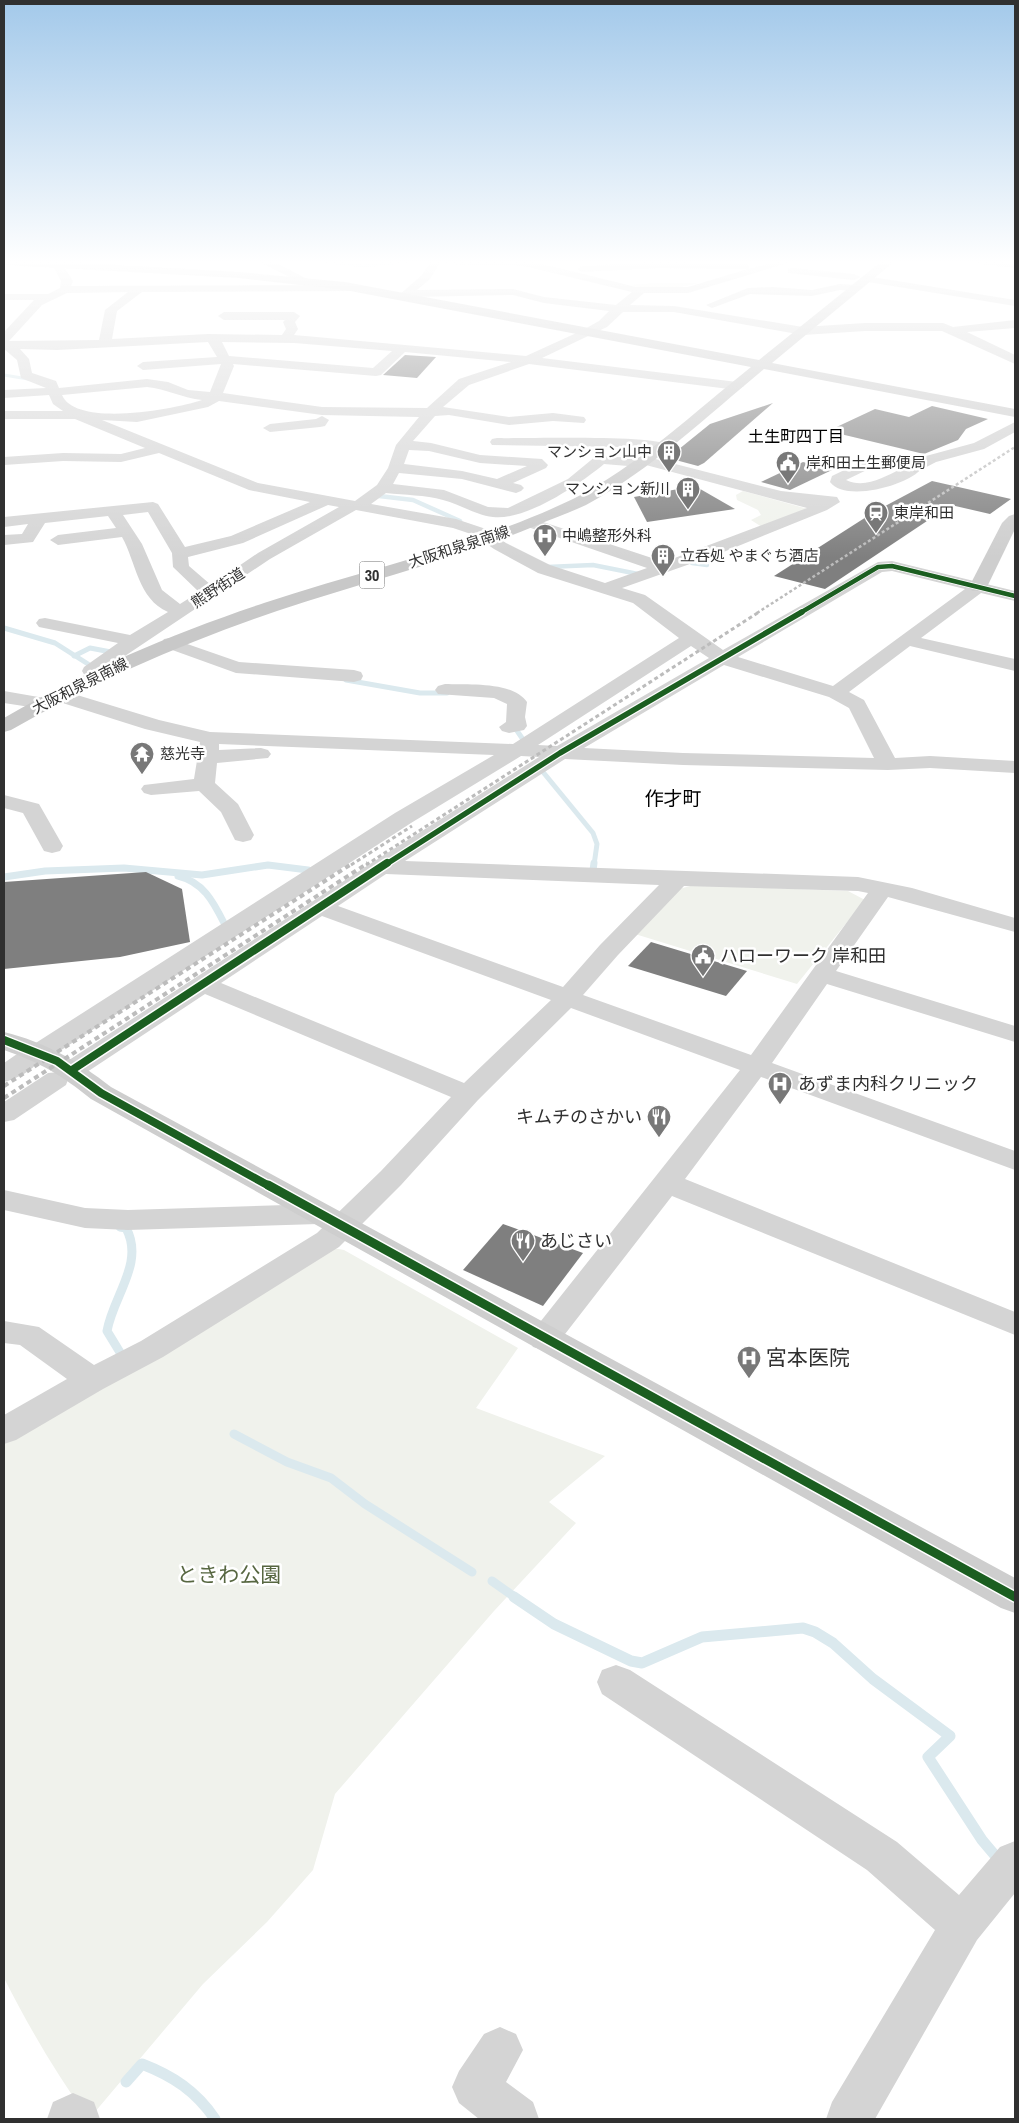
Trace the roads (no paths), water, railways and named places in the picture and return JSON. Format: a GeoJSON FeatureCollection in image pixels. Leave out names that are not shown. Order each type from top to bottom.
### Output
{"type":"FeatureCollection","features":[{"type":"Feature","properties":{"kind":"main road"},"geometry":{"type":"LineString","coordinates":[[737,360],[1015,413]]}},
{"type":"Feature","properties":{"kind":"main road","name":"大阪和泉泉南線"},"geometry":{"type":"LineString","coordinates":[[4,726],[50,699],[94,677],[170,643],[271,607],[489,539],[572,505],[642,461],[770,360]]}},
{"type":"Feature","properties":{"kind":"street"},"geometry":{"type":"LineString","coordinates":[[23,360],[26,375],[54,389],[58,401],[77,415],[163,443],[254,487],[456,524],[480,532],[489,539],[544,569],[639,599],[691,638],[722,658],[836,693],[858,704],[888,764]]}},
{"type":"Feature","properties":{"kind":"street"},"geometry":{"type":"LineString","coordinates":[[138,360],[145,373],[164,385],[186,394],[261,400],[297,409],[407,413],[449,411],[509,421],[553,417],[579,420]]}},
{"type":"Feature","properties":{"kind":"street"},"geometry":{"type":"LineString","coordinates":[[4,394],[54,389],[218,360]]}},
{"type":"Feature","properties":{"kind":"street"},"geometry":{"type":"LineString","coordinates":[[137,418],[203,404],[213,400],[228,366],[225,360]]}},
{"type":"Feature","properties":{"kind":"street"},"geometry":{"type":"LineString","coordinates":[[238,360],[376,372],[389,360]]}},
{"type":"Feature","properties":{"kind":"street","name":"熊野街道"},"geometry":{"type":"LineString","coordinates":[[94,677],[91,671],[133,641],[181,612],[264,556],[356,506],[383,488],[395,468],[403,445],[431,411],[464,382],[528,360]]}},
{"type":"Feature","properties":{"kind":"street"},"geometry":{"type":"LineString","coordinates":[[529,360],[737,386]]}},
{"type":"Feature","properties":{"kind":"street"},"geometry":{"type":"LineString","coordinates":[[303,377],[316,366]]}},
{"type":"Feature","properties":{"kind":"street"},"geometry":{"type":"LineString","coordinates":[[13,376],[30,377]]}},
{"type":"Feature","properties":{"kind":"street"},"geometry":{"type":"LineString","coordinates":[[222,376],[241,378]]}},
{"type":"Feature","properties":{"kind":"street"},"geometry":{"type":"LineString","coordinates":[[270,428],[320,423],[332,411]]}},
{"type":"Feature","properties":{"kind":"street"},"geometry":{"type":"LineString","coordinates":[[4,416],[77,415],[137,418],[158,422],[163,443]]}},
{"type":"Feature","properties":{"kind":"street"},"geometry":{"type":"LineString","coordinates":[[915,468],[931,459],[979,446],[1015,426]]}},
{"type":"Feature","properties":{"kind":"street"},"geometry":{"type":"LineString","coordinates":[[497,442],[527,444],[632,442],[662,446]]}},
{"type":"Feature","properties":{"kind":"street"},"geometry":{"type":"LineString","coordinates":[[4,461],[63,457],[121,458],[163,443]]}},
{"type":"Feature","properties":{"kind":"street"},"geometry":{"type":"LineString","coordinates":[[403,445],[431,447],[480,460],[537,462],[541,465],[500,483]]}},
{"type":"Feature","properties":{"kind":"street"},"geometry":{"type":"LineString","coordinates":[[383,488],[445,496],[490,513],[511,512],[546,497],[573,482],[601,459],[642,461],[781,496],[832,500],[832,502],[822,507],[757,534],[606,588]]}},
{"type":"Feature","properties":{"kind":"street"},"geometry":{"type":"LineString","coordinates":[[395,468],[434,470],[500,483],[572,505]]}},
{"type":"Feature","properties":{"kind":"street"},"geometry":{"type":"LineString","coordinates":[[180,553],[206,550],[245,539],[324,501]]}},
{"type":"Feature","properties":{"kind":"street"},"geometry":{"type":"LineString","coordinates":[[4,522],[153,507],[180,553],[181,567],[210,593]]}},
{"type":"Feature","properties":{"kind":"street"},"geometry":{"type":"LineString","coordinates":[[113,511],[137,549],[149,585],[171,608],[181,612]]}},
{"type":"Feature","properties":{"kind":"street"},"geometry":{"type":"LineString","coordinates":[[4,540],[27,539],[39,519]]}},
{"type":"Feature","properties":{"kind":"street"},"geometry":{"type":"LineString","coordinates":[[836,693],[978,586],[1014,522]]}},
{"type":"Feature","properties":{"kind":"street"},"geometry":{"type":"LineString","coordinates":[[531,523],[664,568]]}},
{"type":"Feature","properties":{"kind":"street"},"geometry":{"type":"LineString","coordinates":[[58,540],[126,532]]}},
{"type":"Feature","properties":{"kind":"street"},"geometry":{"type":"LineString","coordinates":[[4,1114],[381,867],[560,753],[878,567],[892,566],[1015,596]]}},
{"type":"Feature","properties":{"kind":"street"},"geometry":{"type":"LineString","coordinates":[[45,623],[133,641]]}},
{"type":"Feature","properties":{"kind":"street"},"geometry":{"type":"LineString","coordinates":[[18,1055],[403,818],[513,732],[691,638]]}},
{"type":"Feature","properties":{"kind":"street"},"geometry":{"type":"LineString","coordinates":[[907,640],[1015,665]]}},
{"type":"Feature","properties":{"kind":"street"},"geometry":{"type":"LineString","coordinates":[[170,643],[236,667],[354,676]]}},
{"type":"Feature","properties":{"kind":"street"},"geometry":{"type":"LineString","coordinates":[[445,690],[482,692],[513,698],[517,702],[513,732]]}},
{"type":"Feature","properties":{"kind":"street"},"geometry":{"type":"LineString","coordinates":[[4,697],[50,699],[185,734],[209,748],[250,755],[341,743],[513,732],[560,753],[888,764],[930,762],[1015,767]]}},
{"type":"Feature","properties":{"kind":"street"},"geometry":{"type":"LineString","coordinates":[[204,784],[209,748]]}},
{"type":"Feature","properties":{"kind":"street"},"geometry":{"type":"LineString","coordinates":[[151,789],[204,784],[230,809],[243,836]]}},
{"type":"Feature","properties":{"kind":"street"},"geometry":{"type":"LineString","coordinates":[[4,801],[31,809],[52,846]]}},
{"type":"Feature","properties":{"kind":"street"},"geometry":{"type":"LineString","coordinates":[[381,867],[858,884],[883,888],[1015,925]]}},
{"type":"Feature","properties":{"kind":"street"},"geometry":{"type":"LineString","coordinates":[[4,1200],[85,1218],[128,1220],[330,1220],[391,1178],[468,1094],[567,998],[609,950],[678,879]]}},
{"type":"Feature","properties":{"kind":"street"},"geometry":{"type":"LineString","coordinates":[[544,1339],[756,1066],[883,888]]}},
{"type":"Feature","properties":{"kind":"street"},"geometry":{"type":"LineString","coordinates":[[320,907],[1015,1161]]}},
{"type":"Feature","properties":{"kind":"street"},"geometry":{"type":"LineString","coordinates":[[820,974],[1015,1034]]}},
{"type":"Feature","properties":{"kind":"street"},"geometry":{"type":"LineString","coordinates":[[202,984],[468,1094]]}},
{"type":"Feature","properties":{"kind":"street"},"geometry":{"type":"LineString","coordinates":[[18,1055],[65,1074],[101,1093],[1015,1598]]}},
{"type":"Feature","properties":{"kind":"street"},"geometry":{"type":"LineString","coordinates":[[667,1183],[1015,1324]]}},
{"type":"Feature","properties":{"kind":"street"},"geometry":{"type":"LineString","coordinates":[[4,1432],[92,1380],[152,1349],[328,1240],[330,1220]]}},
{"type":"Feature","properties":{"kind":"street"},"geometry":{"type":"LineString","coordinates":[[4,1332],[28,1334],[92,1380]]}},
{"type":"Feature","properties":{"kind":"street"},"geometry":{"type":"LineString","coordinates":[[616,1682],[882,1856],[962,1925]]}},
{"type":"Feature","properties":{"kind":"street"},"geometry":{"type":"LineString","coordinates":[[849,2119],[962,1925],[1012,1870]]}},
{"type":"Feature","properties":{"kind":"street"},"geometry":{"type":"LineString","coordinates":[[500,2050],[475,2087],[516,2119]]}},
{"type":"Feature","properties":{"kind":"street"},"geometry":{"type":"LineString","coordinates":[[70,2119],[74,2116],[78,2119]]}},
{"type":"Feature","properties":{"kind":"waterway"},"geometry":{"type":"LineString","coordinates":[[4,375],[28,379]]}},
{"type":"Feature","properties":{"kind":"waterway"},"geometry":{"type":"LineString","coordinates":[[379,496],[413,500],[460,521]]}},
{"type":"Feature","properties":{"kind":"waterway"},"geometry":{"type":"LineString","coordinates":[[692,563],[707,565]]}},
{"type":"Feature","properties":{"kind":"waterway"},"geometry":{"type":"LineString","coordinates":[[544,565],[547,567],[593,565],[638,574]]}},
{"type":"Feature","properties":{"kind":"waterway"},"geometry":{"type":"LineString","coordinates":[[4,628],[55,643],[75,656]]}},
{"type":"Feature","properties":{"kind":"waterway"},"geometry":{"type":"LineString","coordinates":[[75,656],[90,648],[111,652]]}},
{"type":"Feature","properties":{"kind":"waterway"},"geometry":{"type":"LineString","coordinates":[[75,656],[88,664]]}},
{"type":"Feature","properties":{"kind":"waterway"},"geometry":{"type":"LineString","coordinates":[[346,680],[420,693],[447,693]]}},
{"type":"Feature","properties":{"kind":"waterway"},"geometry":{"type":"LineString","coordinates":[[513,725],[522,738]]}},
{"type":"Feature","properties":{"kind":"waterway"},"geometry":{"type":"LineString","coordinates":[[543,772],[593,833],[597,844],[594,865]]}},
{"type":"Feature","properties":{"kind":"waterway"},"geometry":{"type":"LineString","coordinates":[[593,870],[594,863]]}},
{"type":"Feature","properties":{"kind":"waterway"},"geometry":{"type":"LineString","coordinates":[[4,877],[45,871],[124,868],[202,875],[268,865],[308,870]]}},
{"type":"Feature","properties":{"kind":"waterway"},"geometry":{"type":"LineString","coordinates":[[178,876],[187,879],[201,888],[216,907],[224,923]]}},
{"type":"Feature","properties":{"kind":"waterway"},"geometry":{"type":"LineString","coordinates":[[120,1227],[126,1228],[131,1241],[132,1254],[126,1280],[110,1318],[107,1331],[121,1354]]}},
{"type":"Feature","properties":{"kind":"waterway"},"geometry":{"type":"LineString","coordinates":[[234,1434],[287,1462],[331,1478],[365,1504],[472,1572]]}},
{"type":"Feature","properties":{"kind":"waterway"},"geometry":{"type":"LineString","coordinates":[[492,1581],[516,1598]]}},
{"type":"Feature","properties":{"kind":"waterway"},"geometry":{"type":"LineString","coordinates":[[514,1597],[554,1624],[631,1661],[642,1663],[702,1637],[803,1628],[815,1632],[833,1643],[873,1679],[950,1736],[928,1757],[982,1840],[998,1859]]}},
{"type":"Feature","properties":{"kind":"waterway"},"geometry":{"type":"LineString","coordinates":[[126,2082],[142,2064],[174,2079],[192,2092],[215,2119]]}},
{"type":"Feature","properties":{"kind":"railway"},"geometry":{"type":"LineString","coordinates":[[757,613],[1015,447]]}},
{"type":"Feature","properties":{"kind":"railway"},"geometry":{"type":"LineString","coordinates":[[366,865],[759,612]]}},
{"type":"Feature","properties":{"kind":"railway"},"geometry":{"type":"LineString","coordinates":[[351,865],[412,826]]}},
{"type":"Feature","properties":{"kind":"railway"},"geometry":{"type":"LineString","coordinates":[[4,1086],[353,863]]}},
{"type":"Feature","properties":{"kind":"railway"},"geometry":{"type":"LineString","coordinates":[[4,1098],[368,863]]}},
{"type":"Feature","properties":{"kind":"place","name":"マンション山中"},"geometry":{"type":"Point","coordinates":[669,473]}},
{"type":"Feature","properties":{"kind":"place","name":"岸和田土生郵便局"},"geometry":{"type":"Point","coordinates":[788,484]}},
{"type":"Feature","properties":{"kind":"place","name":"マンション新川"},"geometry":{"type":"Point","coordinates":[688,510]}},
{"type":"Feature","properties":{"kind":"place","name":"東岸和田"},"geometry":{"type":"Point","coordinates":[876,534]}},
{"type":"Feature","properties":{"kind":"place","name":"中嶋整形外科"},"geometry":{"type":"Point","coordinates":[545,557]}},
{"type":"Feature","properties":{"kind":"place","name":"立呑処 やまぐち酒店"},"geometry":{"type":"Point","coordinates":[663,577]}},
{"type":"Feature","properties":{"kind":"place","name":"慈光寺"},"geometry":{"type":"Point","coordinates":[142,775]}},
{"type":"Feature","properties":{"kind":"place","name":"ハローワーク 岸和田"},"geometry":{"type":"Point","coordinates":[703,977]}},
{"type":"Feature","properties":{"kind":"place","name":"あずま内科クリニック"},"geometry":{"type":"Point","coordinates":[780,1105]}},
{"type":"Feature","properties":{"kind":"place","name":"キムチのさかい"},"geometry":{"type":"Point","coordinates":[659,1138]}},
{"type":"Feature","properties":{"kind":"place","name":"あじさい"},"geometry":{"type":"Point","coordinates":[523,1262]}},
{"type":"Feature","properties":{"kind":"place","name":"宮本医院"},"geometry":{"type":"Point","coordinates":[749,1379]}},
{"type":"Feature","properties":{"kind":"district","name":"土生町四丁目"},"geometry":{"type":"Point","coordinates":[796,436]}},
{"type":"Feature","properties":{"kind":"district","name":"作才町"},"geometry":{"type":"Point","coordinates":[673,798]}},
{"type":"Feature","properties":{"kind":"park label","name":"ときわ公園"},"geometry":{"type":"Point","coordinates":[229,1575]}}]}
